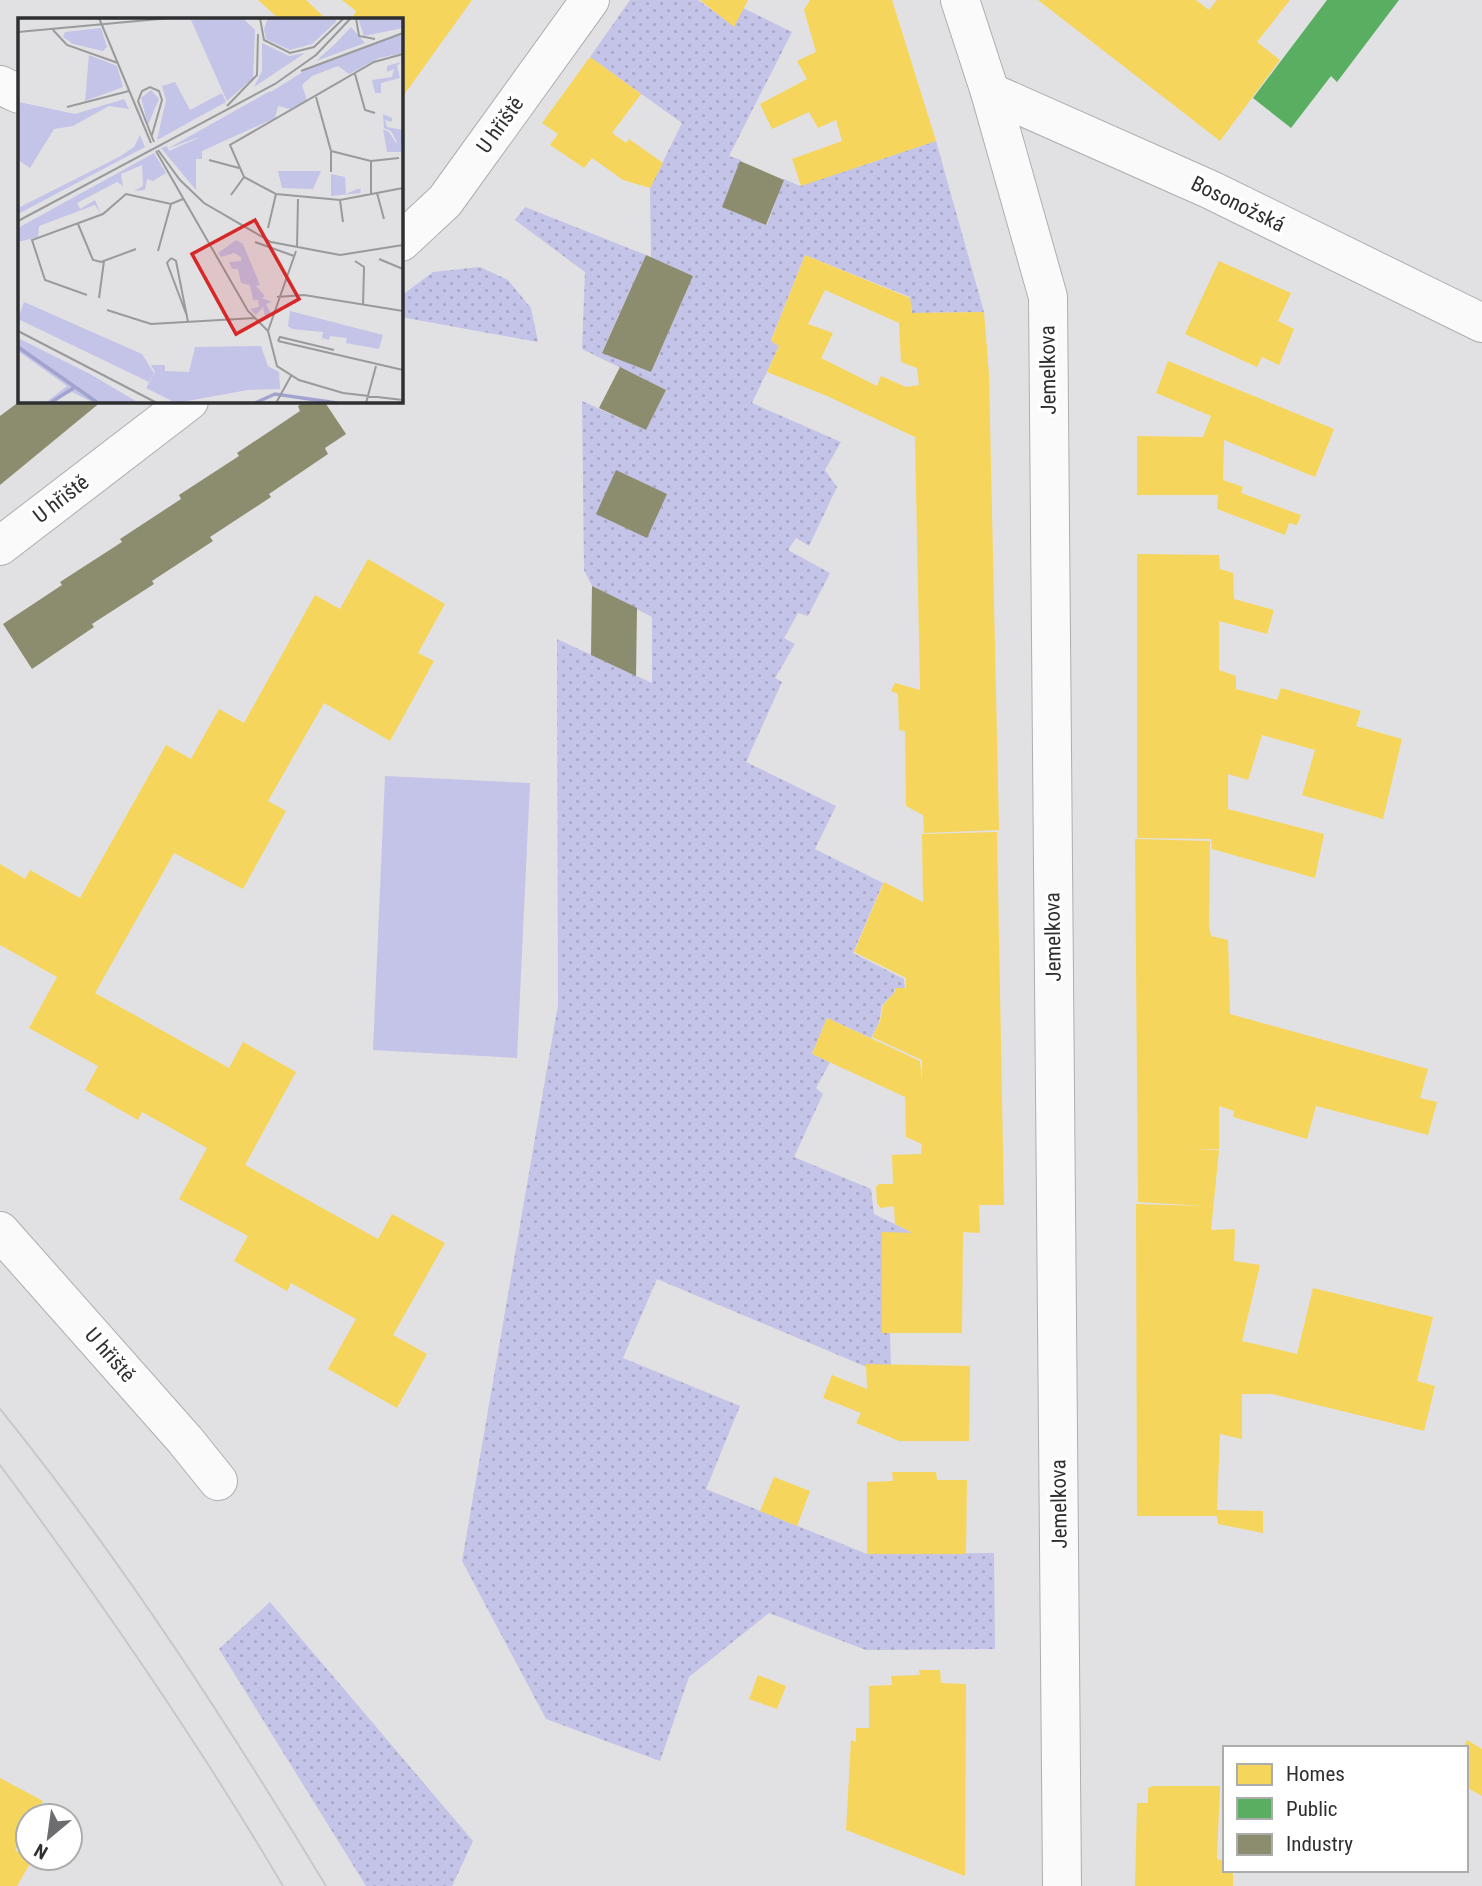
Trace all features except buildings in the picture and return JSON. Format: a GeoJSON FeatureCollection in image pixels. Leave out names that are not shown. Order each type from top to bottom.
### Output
{"type":"FeatureCollection","features":[{"type":"Feature","properties":{"kind":"street","name":"U hřiště"},"geometry":{"type":"LineString","coordinates":[[402,241],[444,201],[590,0]]}},
{"type":"Feature","properties":{"kind":"street","name":"Jemelkova"},"geometry":{"type":"LineString","coordinates":[[960,0],[990,92],[1048,297],[1062,1886]]}},
{"type":"Feature","properties":{"kind":"street"},"geometry":{"type":"LineString","coordinates":[[0,85],[18,94]]}},
{"type":"Feature","properties":{"kind":"street","name":"Bosonožská"},"geometry":{"type":"LineString","coordinates":[[990,92],[1211,190],[1482,323]]}},
{"type":"Feature","properties":{"kind":"street","name":"U hřiště"},"geometry":{"type":"LineString","coordinates":[[0,546],[188,402]]}},
{"type":"Feature","properties":{"kind":"street","name":"U hřiště"},"geometry":{"type":"LineString","coordinates":[[0,1231],[177,1430],[218,1481]]}},
{"type":"Feature","properties":{"kind":"shaded area"},"geometry":{"type":"Polygon","coordinates":[[[630,0],[698,0],[733,25],[743,8],[792,32],[729,156],[741,160],[724,207],[767,225],[784,179],[800,186],[936,141],[984,312],[912,313],[910,297],[805,255],[771,340],[779,346],[752,403],[841,442],[825,470],[837,487],[809,546],[796,538],[788,550],[830,573],[808,616],[798,613],[784,638],[795,644],[775,678],[782,682],[746,762],[836,806],[815,849],[883,883],[853,953],[904,979],[905,989],[894,989],[894,993],[882,1005],[879,1023],[871,1038],[827,1018],[812,1054],[830,1062],[816,1088],[823,1094],[794,1157],[871,1189],[874,1214],[913,1233],[882,1233],[882,1333],[890,1333],[891,1367],[869,1368],[657,1279],[623,1358],[740,1406],[706,1489],[867,1554],[994,1553],[995,1649],[866,1650],[769,1613],[689,1677],[660,1761],[546,1719],[462,1561],[558,1005],[557,639],[652,683],[652,617],[592,586],[584,570],[582,401],[646,430],[666,390],[582,349],[585,272],[515,220],[525,207],[646,255],[602,352],[651,372],[693,276],[651,258],[650,188],[682,123],[590,57],[630,0]]]}},
{"type":"Feature","properties":{"kind":"shaded area"},"geometry":{"type":"Polygon","coordinates":[[[480,267],[508,280],[531,308],[538,342],[402,317],[402,295],[433,272],[480,267]]]}},
{"type":"Feature","properties":{"kind":"shaded area"},"geometry":{"type":"Polygon","coordinates":[[[385,776],[530,783],[517,1058],[373,1050],[385,776]]]}},
{"type":"Feature","properties":{"kind":"shaded area"},"geometry":{"type":"Polygon","coordinates":[[[270,1602],[473,1841],[452,1886],[366,1886],[219,1649],[270,1602]]]}},
{"type":"Feature","properties":{"kind":"tram line"},"geometry":{"type":"LineString","coordinates":[[0,1409],[130,1582],[250,1763],[326,1886]]}},
{"type":"Feature","properties":{"kind":"tram line"},"geometry":{"type":"LineString","coordinates":[[0,1465],[147,1672],[217,1778],[283,1886]]}}]}
